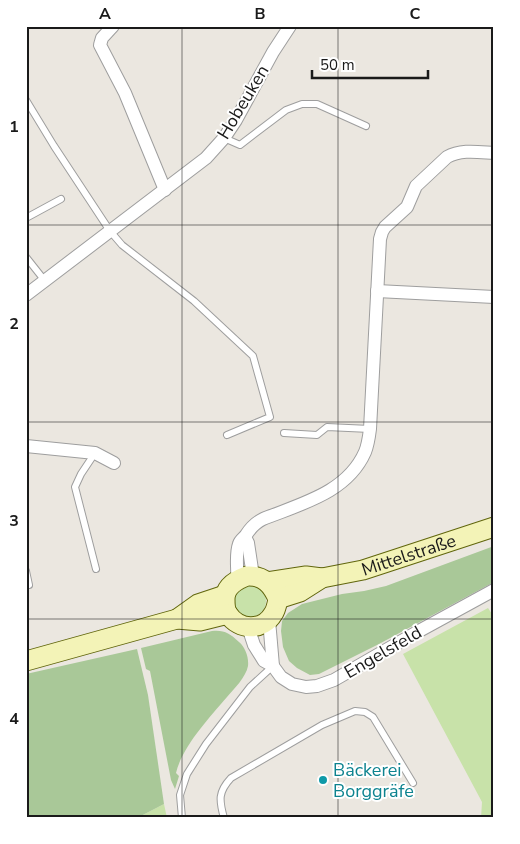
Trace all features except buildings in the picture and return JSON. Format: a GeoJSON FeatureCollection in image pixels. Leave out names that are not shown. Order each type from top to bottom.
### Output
{"type":"FeatureCollection","features":[{"type":"Feature","properties":{"kind":"main road","name":"Mittelstraße"},"geometry":{"type":"LineString","coordinates":[[252,579],[306,576],[322,578],[363,570],[494,527]]}},
{"type":"Feature","properties":{"kind":"main road","name":"Mittelstraße"},"geometry":{"type":"LineString","coordinates":[[278,599],[300,592],[322,578]]}},
{"type":"Feature","properties":{"kind":"main road"},"geometry":{"type":"LineString","coordinates":[[252,579],[272,586],[278,599],[274,614],[269,620],[260,626],[248,627],[236,622],[228,614],[226,595],[230,586],[252,579]]}},
{"type":"Feature","properties":{"kind":"main road"},"geometry":{"type":"LineString","coordinates":[[177,619],[198,604],[226,595]]}},
{"type":"Feature","properties":{"kind":"main road"},"geometry":{"type":"LineString","coordinates":[[26,661],[177,619],[200,620],[228,614]]}},
{"type":"Feature","properties":{"kind":"street"},"geometry":{"type":"LineString","coordinates":[[113,26],[102,38],[100,45],[125,93],[165,190]]}},
{"type":"Feature","properties":{"kind":"street","name":"Hobeuken"},"geometry":{"type":"LineString","coordinates":[[26,295],[206,158],[224,138],[236,120],[273,52],[290,26]]}},
{"type":"Feature","properties":{"kind":"street"},"geometry":{"type":"LineString","coordinates":[[252,579],[248,543],[245,536],[254,524],[336,488],[358,464],[365,452],[370,429],[380,239],[382,232],[407,207],[416,186],[447,156],[462,151],[494,153]]}},
{"type":"Feature","properties":{"kind":"street"},"geometry":{"type":"LineString","coordinates":[[378,291],[494,297]]}},
{"type":"Feature","properties":{"kind":"street"},"geometry":{"type":"LineString","coordinates":[[26,446],[94,454],[114,463]]}},
{"type":"Feature","properties":{"kind":"street","name":"Engelsfeld"},"geometry":{"type":"LineString","coordinates":[[248,627],[254,645],[264,661],[272,666],[281,677],[292,684],[306,687],[317,686],[334,680],[494,590]]}},
{"type":"Feature","properties":{"kind":"street"},"geometry":{"type":"LineString","coordinates":[[269,620],[272,666]]}},
{"type":"Feature","properties":{"kind":"lane"},"geometry":{"type":"LineString","coordinates":[[26,100],[110,231],[122,245],[194,301],[253,356],[270,417],[227,435]]}},
{"type":"Feature","properties":{"kind":"lane"},"geometry":{"type":"LineString","coordinates":[[224,138],[240,145],[286,110],[302,104],[317,104],[366,126]]}},
{"type":"Feature","properties":{"kind":"lane"},"geometry":{"type":"LineString","coordinates":[[26,218],[62,199]]}},
{"type":"Feature","properties":{"kind":"lane"},"geometry":{"type":"LineString","coordinates":[[26,257],[45,281]]}},
{"type":"Feature","properties":{"kind":"lane"},"geometry":{"type":"LineString","coordinates":[[284,434],[317,435],[327,427],[370,429]]}},
{"type":"Feature","properties":{"kind":"lane"},"geometry":{"type":"LineString","coordinates":[[94,454],[81,474],[76,487],[96,569]]}},
{"type":"Feature","properties":{"kind":"lane"},"geometry":{"type":"LineString","coordinates":[[26,571],[29,585]]}},
{"type":"Feature","properties":{"kind":"lane"},"geometry":{"type":"LineString","coordinates":[[182,818],[180,796],[187,774],[206,744],[250,687],[272,666]]}},
{"type":"Feature","properties":{"kind":"lane"},"geometry":{"type":"LineString","coordinates":[[224,818],[220,800],[225,784],[230,778],[322,725],[355,711],[365,712],[373,717],[413,783]]}},
{"type":"Feature","properties":{"kind":"green space"},"geometry":{"type":"Polygon","coordinates":[[[494,546],[494,582],[319,674],[310,675],[289,661],[283,647],[282,621],[288,613],[302,604],[386,586],[494,546]]]}},
{"type":"Feature","properties":{"kind":"green space"},"geometry":{"type":"Polygon","coordinates":[[[250,585],[262,589],[266,601],[262,613],[250,617],[238,613],[234,601],[238,589],[250,585]]]}},
{"type":"Feature","properties":{"kind":"green space"},"geometry":{"type":"Polygon","coordinates":[[[488,608],[494,617],[494,818],[481,818],[482,802],[403,654],[488,608]]]}},
{"type":"Feature","properties":{"kind":"green space"},"geometry":{"type":"Polygon","coordinates":[[[212,631],[227,633],[239,642],[246,652],[248,666],[239,683],[205,723],[184,753],[176,773],[179,776],[175,789],[171,780],[150,671],[146,669],[141,648],[212,631]]]}},
{"type":"Feature","properties":{"kind":"green space"},"geometry":{"type":"Polygon","coordinates":[[[137,649],[148,695],[164,804],[137,818],[26,818],[26,674],[137,649]]]}},
{"type":"Feature","properties":{"kind":"green space"},"geometry":{"type":"Polygon","coordinates":[[[164,804],[167,818],[137,818],[164,804]]]}},
{"type":"Feature","properties":{"kind":"place","name":"Bäckerei Borggräfe"},"geometry":{"type":"Point","coordinates":[323,780]}}]}
